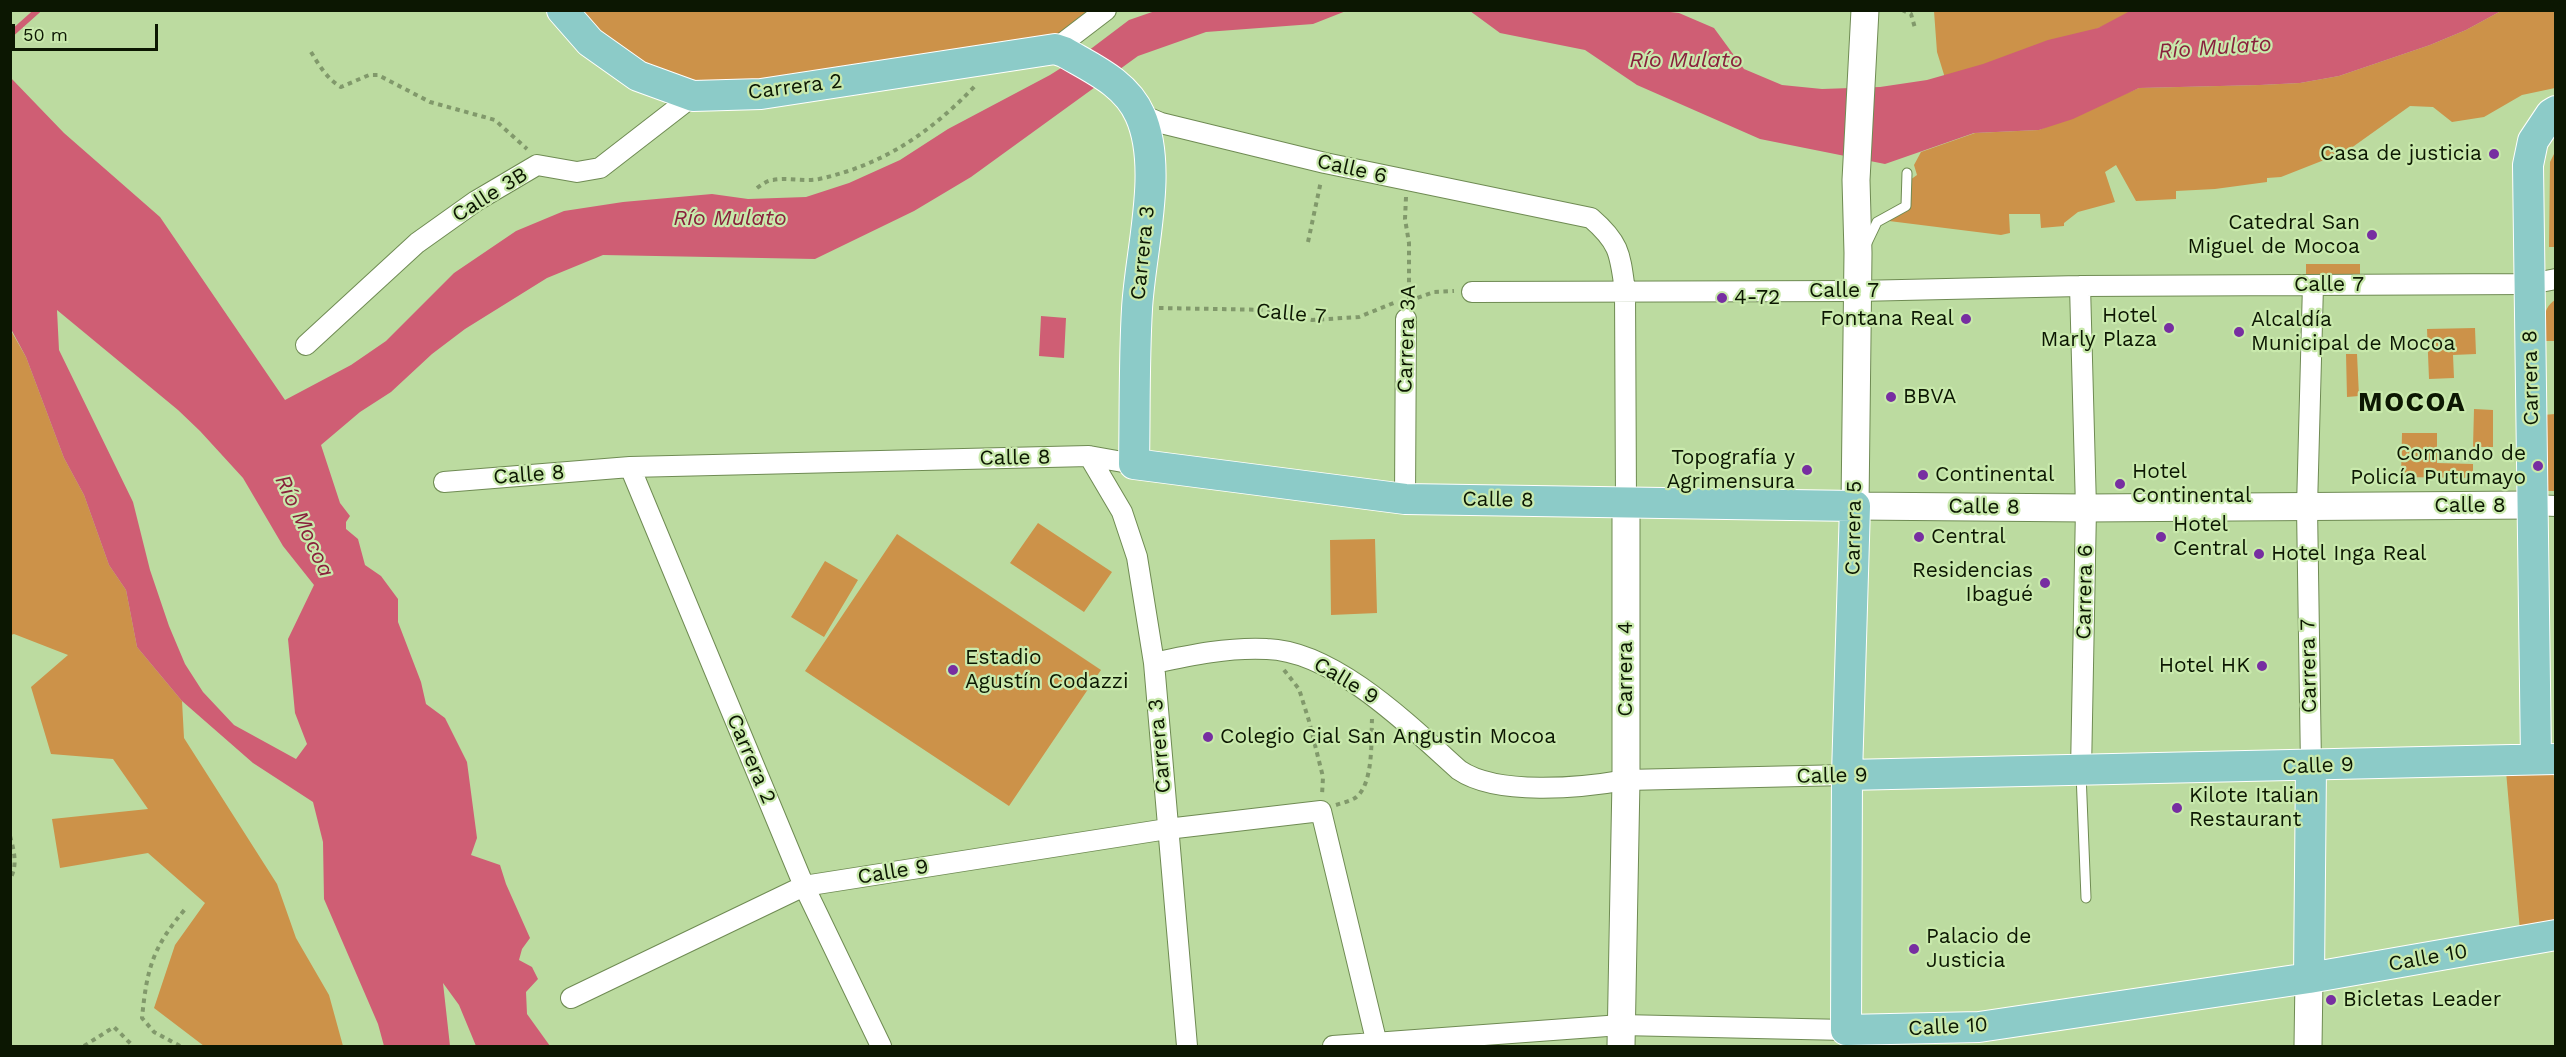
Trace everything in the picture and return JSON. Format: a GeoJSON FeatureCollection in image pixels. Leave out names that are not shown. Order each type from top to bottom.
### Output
{"type":"FeatureCollection","features":[{"type":"Feature","properties":{"kind":"main road","name":"Carrera 2"},"geometry":{"type":"LineString","coordinates":[[562,10],[590,42],[638,76],[693,96],[761,94],[996,58],[1059,51]]}},
{"type":"Feature","properties":{"kind":"main road","name":"Carrera 5"},"geometry":{"type":"LineString","coordinates":[[1845,1034],[1847,776],[1856,506],[1858,253],[1856,180],[1865,19]]}},
{"type":"Feature","properties":{"kind":"main road"},"geometry":{"type":"LineString","coordinates":[[1059,51],[1117,82],[1140,114]]}},
{"type":"Feature","properties":{"kind":"main road"},"geometry":{"type":"LineString","coordinates":[[2544,136],[2551,114],[2556,111]]}},
{"type":"Feature","properties":{"kind":"main road","name":"Carrera 3"},"geometry":{"type":"LineString","coordinates":[[1134,464],[1137,308],[1150,186],[1149,149],[1140,114]]}},
{"type":"Feature","properties":{"kind":"main road","name":"Carrera 8"},"geometry":{"type":"LineString","coordinates":[[2544,136],[2528,165],[2543,282],[2546,759]]}},
{"type":"Feature","properties":{"kind":"main road","name":"Calle 8"},"geometry":{"type":"LineString","coordinates":[[1134,464],[1405,499],[2086,508],[2544,506]]}},
{"type":"Feature","properties":{"kind":"main road","name":"Carrera 4"},"geometry":{"type":"LineString","coordinates":[[1621,1036],[1626,780],[1626,502]]}},
{"type":"Feature","properties":{"kind":"main road","name":"Calle 9"},"geometry":{"type":"LineString","coordinates":[[1847,776],[2546,759]]}},
{"type":"Feature","properties":{"kind":"main road","name":"Carrera 7"},"geometry":{"type":"LineString","coordinates":[[2308,1047],[2311,766]]}},
{"type":"Feature","properties":{"kind":"main road","name":"Calle 10"},"geometry":{"type":"LineString","coordinates":[[1845,1034],[1979,1027],[2309,978],[2556,935]]}},
{"type":"Feature","properties":{"kind":"street"},"geometry":{"type":"LineString","coordinates":[[1059,51],[1106,10]]}},
{"type":"Feature","properties":{"kind":"street","name":"Calle 3B"},"geometry":{"type":"LineString","coordinates":[[306,345],[417,243],[476,201],[537,165],[577,172],[600,168],[693,96]]}},
{"type":"Feature","properties":{"kind":"street","name":"Calle 6"},"geometry":{"type":"LineString","coordinates":[[1140,114],[1161,123],[1325,163],[1591,218],[1611,235],[1621,257],[1625,291]]}},
{"type":"Feature","properties":{"kind":"street","name":"Calle 7"},"geometry":{"type":"LineString","coordinates":[[1472,292],[1857,291],[2080,286],[2543,282]]}},
{"type":"Feature","properties":{"kind":"street","name":"Carrera 7"},"geometry":{"type":"LineString","coordinates":[[2311,766],[2307,507],[2313,285]]}},
{"type":"Feature","properties":{"kind":"street","name":"Carrera 6"},"geometry":{"type":"LineString","coordinates":[[2080,286],[2086,508],[2081,771]]}},
{"type":"Feature","properties":{"kind":"street","name":"Carrera 4"},"geometry":{"type":"LineString","coordinates":[[1625,291],[1626,502]]}},
{"type":"Feature","properties":{"kind":"street","name":"Carrera 3A"},"geometry":{"type":"LineString","coordinates":[[1405,499],[1408,310]]}},
{"type":"Feature","properties":{"kind":"street","name":"Calle 8"},"geometry":{"type":"LineString","coordinates":[[444,482],[630,468],[1089,456],[1134,464]]}},
{"type":"Feature","properties":{"kind":"street","name":"Carrera 3"},"geometry":{"type":"LineString","coordinates":[[1089,456],[1122,512],[1137,557],[1154,663],[1187,1047]]}},
{"type":"Feature","properties":{"kind":"street","name":"Carrera 2"},"geometry":{"type":"LineString","coordinates":[[630,468],[804,886],[881,1047]]}},
{"type":"Feature","properties":{"kind":"street","name":"Calle 9"},"geometry":{"type":"LineString","coordinates":[[1154,663],[1207,651],[1269,648],[1305,657],[1382,702],[1459,770],[1485,783],[1546,787],[1597,785],[1626,780],[1847,776]]}},
{"type":"Feature","properties":{"kind":"street"},"geometry":{"type":"LineString","coordinates":[[1321,811],[1377,1044]]}},
{"type":"Feature","properties":{"kind":"street","name":"Calle 9"},"geometry":{"type":"LineString","coordinates":[[571,998],[804,886],[1167,829],[1321,811]]}},
{"type":"Feature","properties":{"kind":"street","name":"Calle 10"},"geometry":{"type":"LineString","coordinates":[[1333,1047],[1621,1036],[1845,1034]]}},
{"type":"Feature","properties":{"kind":"lane"},"geometry":{"type":"LineString","coordinates":[[1858,253],[1869,242],[1877,222],[1906,206],[1907,173]]}},
{"type":"Feature","properties":{"kind":"lane","name":"Carrera 6"},"geometry":{"type":"LineString","coordinates":[[2081,771],[2086,898]]}},
{"type":"Feature","properties":{"kind":"path"},"geometry":{"type":"LineString","coordinates":[[1902,10],[1911,14],[1916,28]]}},
{"type":"Feature","properties":{"kind":"path"},"geometry":{"type":"LineString","coordinates":[[311,52],[333,82],[341,87],[369,75],[378,75],[430,102],[495,120],[524,145],[537,165]]}},
{"type":"Feature","properties":{"kind":"path"},"geometry":{"type":"LineString","coordinates":[[757,188],[772,180],[816,180],[853,171],[900,150],[970,92],[996,65],[996,58]]}},
{"type":"Feature","properties":{"kind":"path"},"geometry":{"type":"LineString","coordinates":[[1308,242],[1325,163]]}},
{"type":"Feature","properties":{"kind":"path","name":"Carrera 3A"},"geometry":{"type":"LineString","coordinates":[[1404,180],[1405,219],[1409,243],[1408,310]]}},
{"type":"Feature","properties":{"kind":"path","name":"Calle 7"},"geometry":{"type":"LineString","coordinates":[[1137,308],[1274,310],[1312,320],[1359,316],[1384,305],[1408,310],[1434,292],[1472,292]]}},
{"type":"Feature","properties":{"kind":"path"},"geometry":{"type":"LineString","coordinates":[[1269,648],[1299,689],[1323,777],[1321,811],[1356,798],[1366,782],[1371,750],[1373,707],[1382,702]]}},
{"type":"Feature","properties":{"kind":"path"},"geometry":{"type":"LineString","coordinates":[[10,836],[15,853],[15,871],[10,879]]}},
{"type":"Feature","properties":{"kind":"path"},"geometry":{"type":"LineString","coordinates":[[180,1047],[154,1032],[142,1018],[145,984],[154,952],[186,908]]}},
{"type":"Feature","properties":{"kind":"path"},"geometry":{"type":"LineString","coordinates":[[84,1047],[114,1027],[133,1047]]}},
{"type":"Feature","properties":{"kind":"shaded area"},"geometry":{"type":"Polygon","coordinates":[[[2139,10],[1950,94],[1937,52],[1934,11],[2139,10]]]}},
{"type":"Feature","properties":{"kind":"shaded area"},"geometry":{"type":"Polygon","coordinates":[[[562,11],[1106,11],[1055,49],[693,96],[562,11]]]}},
{"type":"Feature","properties":{"kind":"shaded area"},"geometry":{"type":"Polygon","coordinates":[[[2501,11],[2555,11],[2555,88],[2522,95],[2484,117],[2452,122],[2433,107],[2410,106],[2347,151],[2281,177],[2267,178],[2267,182],[2215,189],[2176,191],[2176,199],[2136,201],[2116,165],[2105,172],[2115,202],[2078,212],[2064,223],[2064,226],[2041,228],[2040,214],[2009,214],[2010,233],[2001,235],[1881,220],[1909,209],[1910,180],[1917,175],[1914,165],[1921,152],[1975,133],[2039,130],[2139,88],[2300,83],[2339,76],[2430,45],[2466,30],[2501,11]]]}},
{"type":"Feature","properties":{"kind":"shaded area"},"geometry":{"type":"Polygon","coordinates":[[[2555,152],[2555,247],[2549,247],[2550,162],[2555,152]]]}},
{"type":"Feature","properties":{"kind":"shaded area"},"geometry":{"type":"Polygon","coordinates":[[[2306,264],[2360,264],[2360,276],[2306,276],[2306,264]]]}},
{"type":"Feature","properties":{"kind":"shaded area"},"geometry":{"type":"Polygon","coordinates":[[[2555,300],[2555,341],[2543,341],[2545,313],[2555,300]]]}},
{"type":"Feature","properties":{"kind":"shaded area"},"geometry":{"type":"Polygon","coordinates":[[[2475,328],[2476,354],[2453,355],[2454,378],[2429,379],[2427,329],[2475,328]]]}},
{"type":"Feature","properties":{"kind":"shaded area"},"geometry":{"type":"Polygon","coordinates":[[[10,329],[26,357],[64,458],[84,495],[109,565],[126,590],[137,647],[182,701],[184,738],[277,884],[296,938],[329,995],[343,1046],[204,1046],[154,1008],[175,945],[205,903],[148,853],[60,868],[52,819],[148,809],[113,759],[51,754],[31,687],[68,655],[14,634],[11,635],[10,329]]]}},
{"type":"Feature","properties":{"kind":"shaded area"},"geometry":{"type":"Polygon","coordinates":[[[2346,354],[2357,354],[2359,396],[2347,397],[2346,354]]]}},
{"type":"Feature","properties":{"kind":"shaded area"},"geometry":{"type":"Polygon","coordinates":[[[2474,409],[2493,410],[2493,447],[2473,447],[2474,409]]]}},
{"type":"Feature","properties":{"kind":"shaded area"},"geometry":{"type":"Polygon","coordinates":[[[2555,414],[2555,491],[2543,491],[2543,415],[2555,414]]]}},
{"type":"Feature","properties":{"kind":"shaded area"},"geometry":{"type":"Polygon","coordinates":[[[2402,433],[2437,433],[2437,463],[2473,464],[2473,478],[2401,477],[2402,433]]]}},
{"type":"Feature","properties":{"kind":"shaded area"},"geometry":{"type":"Polygon","coordinates":[[[1038,523],[1112,572],[1084,612],[1010,563],[1038,523]]]}},
{"type":"Feature","properties":{"kind":"shaded area","name":"Estadio Agustín Codazzi"},"geometry":{"type":"Polygon","coordinates":[[[897,534],[1101,670],[1009,806],[805,671],[897,534]]]}},
{"type":"Feature","properties":{"kind":"shaded area"},"geometry":{"type":"Polygon","coordinates":[[[1375,539],[1377,613],[1331,615],[1330,540],[1375,539]]]}},
{"type":"Feature","properties":{"kind":"shaded area"},"geometry":{"type":"Polygon","coordinates":[[[825,561],[858,580],[824,637],[791,617],[825,561]]]}},
{"type":"Feature","properties":{"kind":"shaded area"},"geometry":{"type":"Polygon","coordinates":[[[2552,759],[2556,799],[2555,935],[2521,942],[2505,760],[2552,759]]]}},
{"type":"Feature","properties":{"kind":"water","name":"Río Mulato"},"geometry":{"type":"Polygon","coordinates":[[[1653,10],[1679,13],[1714,28],[1744,69],[1782,85],[1822,89],[1880,87],[1927,80],[1983,64],[2048,40],[2098,28],[2130,11],[2501,11],[2466,30],[2430,45],[2339,76],[2300,83],[2139,88],[2073,119],[2039,130],[1974,133],[1885,164],[1760,139],[1637,85],[1585,50],[1500,33],[1470,11],[1653,10]]]}},
{"type":"Feature","properties":{"kind":"water","name":"Río Mocoa"},"geometry":{"type":"Polygon","coordinates":[[[1155,11],[1346,11],[1313,24],[1206,32],[1138,56],[971,177],[914,211],[815,259],[603,255],[547,278],[465,329],[432,354],[391,392],[360,412],[321,445],[340,503],[350,516],[346,522],[346,529],[358,539],[365,565],[381,576],[398,599],[398,622],[421,682],[426,704],[445,718],[467,762],[477,838],[471,855],[500,865],[530,938],[522,949],[519,960],[532,967],[538,979],[526,992],[527,1014],[550,1046],[476,1046],[459,1005],[443,983],[450,1046],[384,1046],[378,1024],[324,899],[323,842],[313,802],[253,763],[182,701],[137,647],[126,590],[109,565],[84,495],[64,458],[26,357],[11,329],[10,77],[64,133],[160,217],[285,400],[351,365],[386,341],[454,273],[516,231],[564,211],[623,202],[712,194],[748,199],[806,197],[849,183],[900,160],[948,129],[1050,75],[1088,51],[1129,20],[1155,11]],[[57,310],[59,350],[133,502],[150,570],[185,664],[203,692],[234,725],[296,759],[307,744],[295,713],[288,639],[314,585],[283,546],[243,478],[178,410],[57,310]]]}},
{"type":"Feature","properties":{"kind":"water"},"geometry":{"type":"Polygon","coordinates":[[[1041,316],[1066,318],[1064,358],[1039,356],[1041,316]]]}},
{"type":"Feature","properties":{"kind":"waterway"},"geometry":{"type":"LineString","coordinates":[[10,35],[38,10]]}},
{"type":"Feature","properties":{"kind":"place","name":"Casa de justicia"},"geometry":{"type":"Point","coordinates":[2494,154]}},
{"type":"Feature","properties":{"kind":"place","name":"Catedral San Miguel de Mocoa"},"geometry":{"type":"Point","coordinates":[2372,235]}},
{"type":"Feature","properties":{"kind":"place","name":"4-72"},"geometry":{"type":"Point","coordinates":[1722,298]}},
{"type":"Feature","properties":{"kind":"place","name":"Fontana Real"},"geometry":{"type":"Point","coordinates":[1966,319]}},
{"type":"Feature","properties":{"kind":"place","name":"Hotel Marly Plaza"},"geometry":{"type":"Point","coordinates":[2169,328]}},
{"type":"Feature","properties":{"kind":"place","name":"Alcaldía Municipal de Mocoa"},"geometry":{"type":"Point","coordinates":[2239,332]}},
{"type":"Feature","properties":{"kind":"place","name":"BBVA"},"geometry":{"type":"Point","coordinates":[1891,397]}},
{"type":"Feature","properties":{"kind":"place","name":"Comando de Policía Putumayo"},"geometry":{"type":"Point","coordinates":[2538,466]}},
{"type":"Feature","properties":{"kind":"place","name":"Topografía y Agrimensura"},"geometry":{"type":"Point","coordinates":[1807,470]}},
{"type":"Feature","properties":{"kind":"place","name":"Continental"},"geometry":{"type":"Point","coordinates":[1923,475]}},
{"type":"Feature","properties":{"kind":"place","name":"Hotel Continental"},"geometry":{"type":"Point","coordinates":[2120,484]}},
{"type":"Feature","properties":{"kind":"place","name":"Central"},"geometry":{"type":"Point","coordinates":[1919,537]}},
{"type":"Feature","properties":{"kind":"place","name":"Hotel Central"},"geometry":{"type":"Point","coordinates":[2161,537]}},
{"type":"Feature","properties":{"kind":"place","name":"Hotel Inga Real"},"geometry":{"type":"Point","coordinates":[2259,554]}},
{"type":"Feature","properties":{"kind":"place","name":"Residencias Ibagué"},"geometry":{"type":"Point","coordinates":[2045,583]}},
{"type":"Feature","properties":{"kind":"place","name":"Hotel HK"},"geometry":{"type":"Point","coordinates":[2262,666]}},
{"type":"Feature","properties":{"kind":"place","name":"Estadio Agustín Codazzi"},"geometry":{"type":"Point","coordinates":[953,670]}},
{"type":"Feature","properties":{"kind":"place","name":"Colegio Cial San Angustin Mocoa"},"geometry":{"type":"Point","coordinates":[1208,737]}},
{"type":"Feature","properties":{"kind":"place","name":"Kilote Italian Restaurant"},"geometry":{"type":"Point","coordinates":[2177,808]}},
{"type":"Feature","properties":{"kind":"place","name":"Palacio de Justicia"},"geometry":{"type":"Point","coordinates":[1914,949]}},
{"type":"Feature","properties":{"kind":"place","name":"Bicletas Leader"},"geometry":{"type":"Point","coordinates":[2331,1000]}},
{"type":"Feature","properties":{"kind":"district","name":"MOCOA"},"geometry":{"type":"Point","coordinates":[2412,403]}}]}
